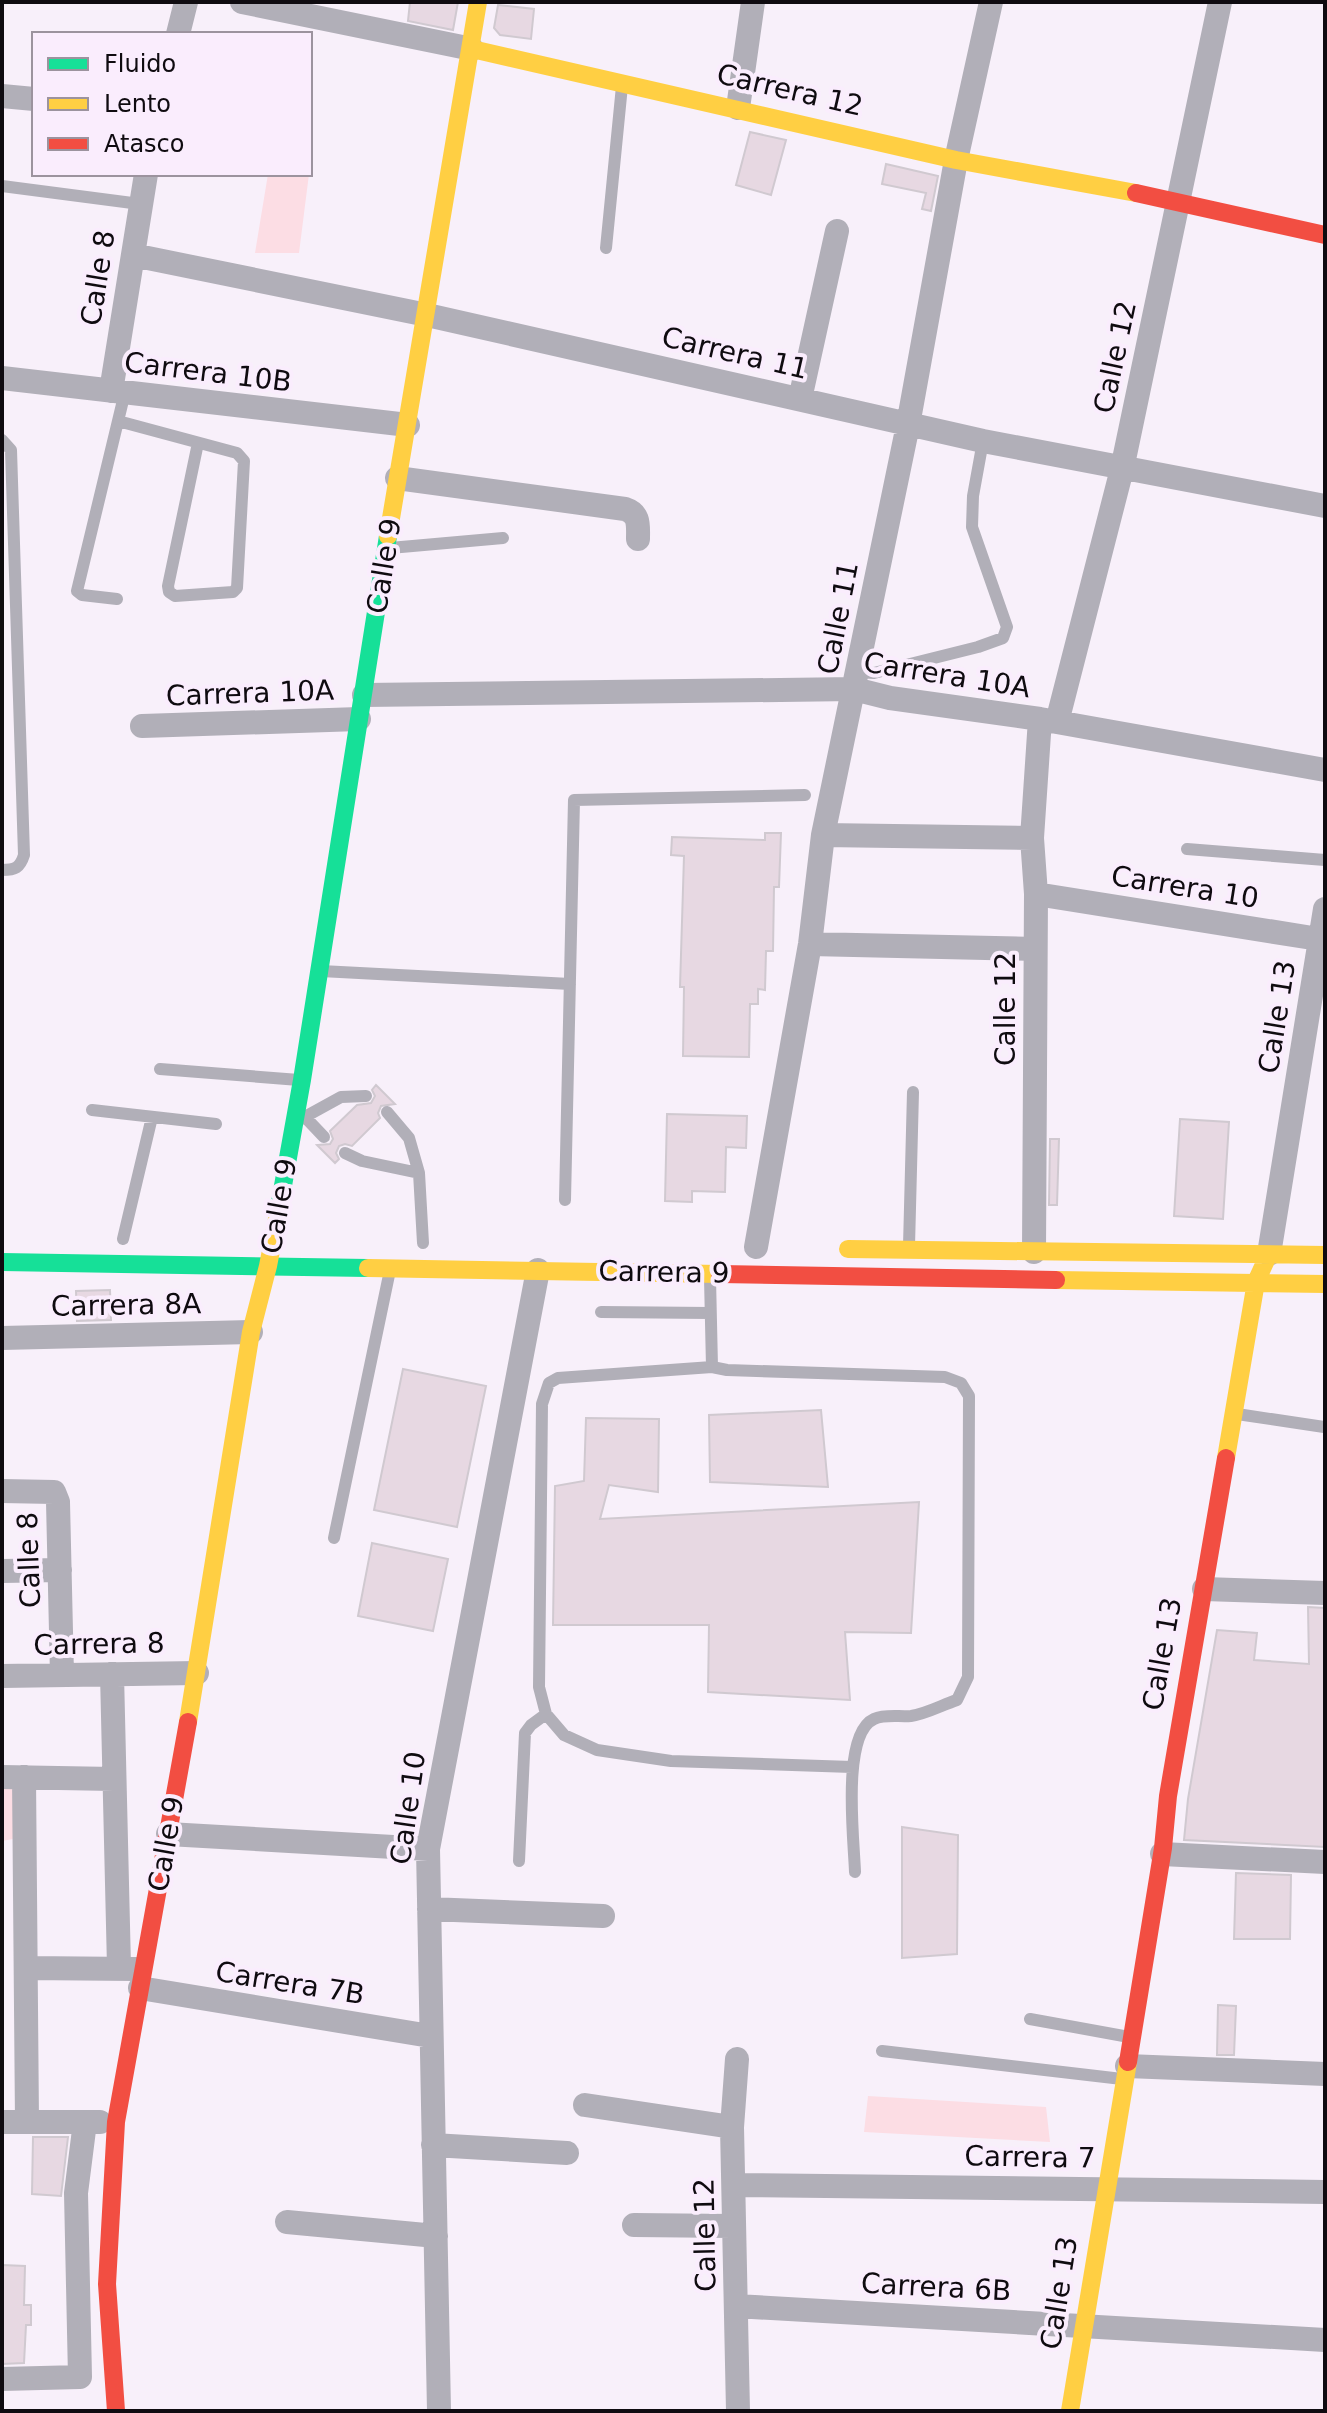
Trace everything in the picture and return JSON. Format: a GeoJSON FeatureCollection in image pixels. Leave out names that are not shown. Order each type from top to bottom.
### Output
{"type":"FeatureCollection","features":[{"type":"Feature","properties":{"kind":"main road","name":"Calle 9"},"geometry":{"type":"LineString","coordinates":[[116,2411],[107,2284],[116,2122],[135,1975],[168,1834],[251,1332],[300,1120],[302,1080],[397,478],[478,2]]}},
{"type":"Feature","properties":{"kind":"main road","name":"Carrera 12"},"geometry":{"type":"LineString","coordinates":[[472,49],[956,160],[1178,201],[1325,235]]}},
{"type":"Feature","properties":{"kind":"main road"},"geometry":{"type":"LineString","coordinates":[[832,1248],[1325,1255]]}},
{"type":"Feature","properties":{"kind":"main road","name":"Calle 13"},"geometry":{"type":"LineString","coordinates":[[1070,2411],[1162,1854],[1168,1796],[1256,1282],[1269,1254]]}},
{"type":"Feature","properties":{"kind":"main road","name":"Carrera 9"},"geometry":{"type":"LineString","coordinates":[[2,1262],[1325,1284]]}},
{"type":"Feature","properties":{"kind":"street"},"geometry":{"type":"LineString","coordinates":[[178,32],[186,2]]}},
{"type":"Feature","properties":{"kind":"street","name":"Carrera 12"},"geometry":{"type":"LineString","coordinates":[[242,2],[472,49]]}},
{"type":"Feature","properties":{"kind":"street"},"geometry":{"type":"LineString","coordinates":[[738,108],[753,2]]}},
{"type":"Feature","properties":{"kind":"street","name":"Calle 11"},"geometry":{"type":"LineString","coordinates":[[755,1247],[810,944],[823,835],[908,425],[956,160],[991,2]]}},
{"type":"Feature","properties":{"kind":"street","name":"Calle 12"},"geometry":{"type":"LineString","coordinates":[[1034,1252],[1036,894],[1032,838],[1048,721],[1122,469],[1220,2]]}},
{"type":"Feature","properties":{"kind":"street"},"geometry":{"type":"LineString","coordinates":[[2,96],[32,99]]}},
{"type":"Feature","properties":{"kind":"street","name":"Calle 8"},"geometry":{"type":"LineString","coordinates":[[118,392],[133,255],[146,176]]}},
{"type":"Feature","properties":{"kind":"street"},"geometry":{"type":"LineString","coordinates":[[800,399],[837,231]]}},
{"type":"Feature","properties":{"kind":"street","name":"Carrera 11"},"geometry":{"type":"LineString","coordinates":[[133,255],[427,315],[983,441],[1325,506]]}},
{"type":"Feature","properties":{"kind":"street","name":"Carrera 10B"},"geometry":{"type":"LineString","coordinates":[[2,378],[408,425]]}},
{"type":"Feature","properties":{"kind":"street"},"geometry":{"type":"LineString","coordinates":[[397,478],[625,509],[632,511],[637,518],[638,539]]}},
{"type":"Feature","properties":{"kind":"street","name":"Carrera 10A"},"geometry":{"type":"LineString","coordinates":[[364,695],[855,681],[890,698],[1048,721],[1325,770]]}},
{"type":"Feature","properties":{"kind":"street","name":"Carrera 10A"},"geometry":{"type":"LineString","coordinates":[[142,726],[359,719]]}},
{"type":"Feature","properties":{"kind":"street"},"geometry":{"type":"LineString","coordinates":[[823,835],[1032,838]]}},
{"type":"Feature","properties":{"kind":"street","name":"Carrera 10"},"geometry":{"type":"LineString","coordinates":[[1036,894],[1323,939]]}},
{"type":"Feature","properties":{"kind":"street","name":"Calle 13"},"geometry":{"type":"LineString","coordinates":[[1269,1254],[1323,939],[1325,909]]}},
{"type":"Feature","properties":{"kind":"street"},"geometry":{"type":"LineString","coordinates":[[810,944],[1035,949]]}},
{"type":"Feature","properties":{"kind":"street","name":"Calle 10"},"geometry":{"type":"LineString","coordinates":[[439,2411],[428,1849],[538,1270]]}},
{"type":"Feature","properties":{"kind":"street","name":"Carrera 8A"},"geometry":{"type":"LineString","coordinates":[[2,1338],[251,1332]]}},
{"type":"Feature","properties":{"kind":"street","name":"Calle 8"},"geometry":{"type":"LineString","coordinates":[[2,1491],[54,1492],[58,1502],[62,1675]]}},
{"type":"Feature","properties":{"kind":"street"},"geometry":{"type":"LineString","coordinates":[[2,1571],[60,1570]]}},
{"type":"Feature","properties":{"kind":"street"},"geometry":{"type":"LineString","coordinates":[[1204,1589],[1325,1593]]}},
{"type":"Feature","properties":{"kind":"street","name":"Carrera 8"},"geometry":{"type":"LineString","coordinates":[[2,1676],[197,1673]]}},
{"type":"Feature","properties":{"kind":"street"},"geometry":{"type":"LineString","coordinates":[[112,1674],[114,1779],[135,1975]]}},
{"type":"Feature","properties":{"kind":"street"},"geometry":{"type":"LineString","coordinates":[[27,2122],[13,1846],[13,1777],[114,1779]]}},
{"type":"Feature","properties":{"kind":"street"},"geometry":{"type":"LineString","coordinates":[[168,1834],[428,1849]]}},
{"type":"Feature","properties":{"kind":"street"},"geometry":{"type":"LineString","coordinates":[[1162,1854],[1325,1862]]}},
{"type":"Feature","properties":{"kind":"street"},"geometry":{"type":"LineString","coordinates":[[429,1909],[603,1916]]}},
{"type":"Feature","properties":{"kind":"street","name":"Carrera 7B"},"geometry":{"type":"LineString","coordinates":[[18,1958],[135,1975],[430,2036]]}},
{"type":"Feature","properties":{"kind":"street","name":"Calle 12"},"geometry":{"type":"LineString","coordinates":[[737,2059],[732,2127],[735,2185],[732,2226],[744,2410]]}},
{"type":"Feature","properties":{"kind":"street"},"geometry":{"type":"LineString","coordinates":[[1126,2073],[1325,2074]]}},
{"type":"Feature","properties":{"kind":"street"},"geometry":{"type":"LineString","coordinates":[[585,2105],[732,2127]]}},
{"type":"Feature","properties":{"kind":"street"},"geometry":{"type":"LineString","coordinates":[[2,2122],[116,2122]]}},
{"type":"Feature","properties":{"kind":"street"},"geometry":{"type":"LineString","coordinates":[[2,2379],[80,2377],[76,2193],[85,2122]]}},
{"type":"Feature","properties":{"kind":"street"},"geometry":{"type":"LineString","coordinates":[[433,2145],[567,2153]]}},
{"type":"Feature","properties":{"kind":"street","name":"Carrera 7"},"geometry":{"type":"LineString","coordinates":[[735,2185],[1325,2192]]}},
{"type":"Feature","properties":{"kind":"street"},"geometry":{"type":"LineString","coordinates":[[287,2222],[436,2236]]}},
{"type":"Feature","properties":{"kind":"street"},"geometry":{"type":"LineString","coordinates":[[634,2225],[732,2226]]}},
{"type":"Feature","properties":{"kind":"street","name":"Carrera 6B"},"geometry":{"type":"LineString","coordinates":[[736,2306],[1325,2340]]}},
{"type":"Feature","properties":{"kind":"lane"},"geometry":{"type":"LineString","coordinates":[[606,248],[622,83]]}},
{"type":"Feature","properties":{"kind":"lane"},"geometry":{"type":"LineString","coordinates":[[2,186],[140,204]]}},
{"type":"Feature","properties":{"kind":"lane"},"geometry":{"type":"LineString","coordinates":[[117,599],[82,595],[77,591],[118,421],[118,392]]}},
{"type":"Feature","properties":{"kind":"lane"},"geometry":{"type":"LineString","coordinates":[[118,421],[237,453],[244,461],[238,583],[233,592],[175,596],[169,592],[168,586],[198,443]]}},
{"type":"Feature","properties":{"kind":"lane"},"geometry":{"type":"LineString","coordinates":[[2,440],[11,450],[24,855],[21,865],[14,870],[2,870]]}},
{"type":"Feature","properties":{"kind":"lane"},"geometry":{"type":"LineString","coordinates":[[855,681],[1003,638],[1007,627],[972,527],[973,496],[983,441]]}},
{"type":"Feature","properties":{"kind":"lane"},"geometry":{"type":"LineString","coordinates":[[386,548],[503,538]]}},
{"type":"Feature","properties":{"kind":"lane"},"geometry":{"type":"LineString","coordinates":[[565,1200],[574,800],[805,795]]}},
{"type":"Feature","properties":{"kind":"lane"},"geometry":{"type":"LineString","coordinates":[[1187,849],[1325,860]]}},
{"type":"Feature","properties":{"kind":"lane"},"geometry":{"type":"LineString","coordinates":[[321,971],[570,984]]}},
{"type":"Feature","properties":{"kind":"lane"},"geometry":{"type":"LineString","coordinates":[[160,1069],[302,1080]]}},
{"type":"Feature","properties":{"kind":"lane"},"geometry":{"type":"LineString","coordinates":[[909,1250],[913,1092]]}},
{"type":"Feature","properties":{"kind":"lane"},"geometry":{"type":"LineString","coordinates":[[324,1137],[300,1120],[341,1097],[366,1096]]}},
{"type":"Feature","properties":{"kind":"lane"},"geometry":{"type":"LineString","coordinates":[[92,1110],[216,1124]]}},
{"type":"Feature","properties":{"kind":"lane"},"geometry":{"type":"LineString","coordinates":[[387,1112],[409,1138],[419,1173],[423,1243]]}},
{"type":"Feature","properties":{"kind":"lane"},"geometry":{"type":"LineString","coordinates":[[123,1239],[152,1117]]}},
{"type":"Feature","properties":{"kind":"lane"},"geometry":{"type":"LineString","coordinates":[[345,1153],[362,1161],[419,1173]]}},
{"type":"Feature","properties":{"kind":"lane"},"geometry":{"type":"LineString","coordinates":[[334,1538],[391,1268]]}},
{"type":"Feature","properties":{"kind":"lane"},"geometry":{"type":"LineString","coordinates":[[710,1272],[712,1367]]}},
{"type":"Feature","properties":{"kind":"lane"},"geometry":{"type":"LineString","coordinates":[[601,1312],[710,1313]]}},
{"type":"Feature","properties":{"kind":"lane"},"geometry":{"type":"LineString","coordinates":[[852,1767],[671,1761],[597,1750],[564,1735],[546,1714],[539,1687],[541,1451],[542,1404],[549,1383],[558,1378],[712,1367],[945,1377],[961,1383],[969,1396],[968,1677],[957,1700],[913,1715],[877,1717],[866,1724],[852,1767],[855,1872]]}},
{"type":"Feature","properties":{"kind":"lane"},"geometry":{"type":"LineString","coordinates":[[1234,1414],[1324,1427]]}},
{"type":"Feature","properties":{"kind":"lane"},"geometry":{"type":"LineString","coordinates":[[519,1861],[525,1733],[546,1714]]}},
{"type":"Feature","properties":{"kind":"lane"},"geometry":{"type":"LineString","coordinates":[[1030,2019],[1132,2038]]}},
{"type":"Feature","properties":{"kind":"lane"},"geometry":{"type":"LineString","coordinates":[[882,2051],[1126,2073]]}},
{"type":"Feature","properties":{"kind":"shaded area"},"geometry":{"type":"Polygon","coordinates":[[[268,176],[309,176],[299,253],[255,253],[268,176]]]}},
{"type":"Feature","properties":{"kind":"shaded area"},"geometry":{"type":"Polygon","coordinates":[[[2,1777],[24,1777],[24,1837],[2,1841],[2,1777]]]}},
{"type":"Feature","properties":{"kind":"shaded area"},"geometry":{"type":"Polygon","coordinates":[[[868,2096],[1046,2107],[1050,2142],[864,2132],[868,2096]]]}},
{"type":"Feature","properties":{"kind":"building"},"geometry":{"type":"Polygon","coordinates":[[[410,2],[458,2],[453,30],[408,21],[410,2]]]}},
{"type":"Feature","properties":{"kind":"building"},"geometry":{"type":"Polygon","coordinates":[[[498,5],[534,9],[531,39],[500,35],[494,28],[498,5]]]}},
{"type":"Feature","properties":{"kind":"building"},"geometry":{"type":"Polygon","coordinates":[[[750,132],[786,140],[771,195],[736,185],[750,132]]]}},
{"type":"Feature","properties":{"kind":"building"},"geometry":{"type":"Polygon","coordinates":[[[886,164],[938,176],[931,211],[922,209],[926,193],[882,184],[886,164]]]}},
{"type":"Feature","properties":{"kind":"building"},"geometry":{"type":"Polygon","coordinates":[[[765,833],[781,833],[779,887],[774,887],[773,951],[766,951],[765,990],[758,989],[758,1004],[750,1004],[749,1057],[683,1056],[684,987],[680,987],[684,856],[671,855],[672,837],[765,840],[765,833]]]}},
{"type":"Feature","properties":{"kind":"building"},"geometry":{"type":"Polygon","coordinates":[[[376,1085],[395,1104],[381,1106],[378,1113],[380,1118],[352,1146],[339,1146],[336,1153],[339,1159],[335,1163],[317,1145],[330,1144],[333,1139],[330,1131],[357,1105],[371,1103],[375,1096],[372,1090],[376,1085]]]}},
{"type":"Feature","properties":{"kind":"building"},"geometry":{"type":"Polygon","coordinates":[[[667,1114],[747,1116],[746,1148],[726,1147],[725,1192],[692,1191],[692,1202],[665,1201],[667,1114]]]}},
{"type":"Feature","properties":{"kind":"building"},"geometry":{"type":"Polygon","coordinates":[[[1180,1119],[1229,1122],[1223,1219],[1174,1216],[1180,1119]]]}},
{"type":"Feature","properties":{"kind":"building"},"geometry":{"type":"Polygon","coordinates":[[[1050,1139],[1059,1139],[1057,1205],[1049,1205],[1050,1139]]]}},
{"type":"Feature","properties":{"kind":"building"},"geometry":{"type":"Polygon","coordinates":[[[110,1290],[111,1320],[77,1321],[76,1291],[110,1290]]]}},
{"type":"Feature","properties":{"kind":"building"},"geometry":{"type":"Polygon","coordinates":[[[403,1369],[486,1386],[457,1527],[374,1510],[403,1369]]]}},
{"type":"Feature","properties":{"kind":"building"},"geometry":{"type":"Polygon","coordinates":[[[821,1410],[828,1487],[710,1482],[709,1415],[821,1410]]]}},
{"type":"Feature","properties":{"kind":"building"},"geometry":{"type":"Polygon","coordinates":[[[586,1418],[659,1419],[658,1492],[609,1485],[600,1519],[919,1502],[911,1633],[845,1632],[850,1700],[708,1692],[709,1625],[553,1625],[555,1486],[584,1481],[586,1418]]]}},
{"type":"Feature","properties":{"kind":"building"},"geometry":{"type":"Polygon","coordinates":[[[372,1543],[448,1559],[433,1631],[358,1616],[372,1543]]]}},
{"type":"Feature","properties":{"kind":"building"},"geometry":{"type":"Polygon","coordinates":[[[1308,1607],[1325,1608],[1325,1847],[1184,1840],[1188,1799],[1217,1630],[1257,1633],[1254,1660],[1309,1664],[1308,1607]]]}},
{"type":"Feature","properties":{"kind":"building"},"geometry":{"type":"Polygon","coordinates":[[[902,1827],[958,1835],[957,1954],[902,1958],[902,1827]]]}},
{"type":"Feature","properties":{"kind":"building"},"geometry":{"type":"Polygon","coordinates":[[[1236,1873],[1291,1875],[1290,1939],[1234,1939],[1236,1873]]]}},
{"type":"Feature","properties":{"kind":"building"},"geometry":{"type":"Polygon","coordinates":[[[1218,2005],[1236,2006],[1234,2055],[1217,2055],[1218,2005]]]}},
{"type":"Feature","properties":{"kind":"building"},"geometry":{"type":"Polygon","coordinates":[[[33,2137],[68,2137],[61,2196],[32,2194],[33,2137]]]}},
{"type":"Feature","properties":{"kind":"building"},"geometry":{"type":"Polygon","coordinates":[[[2,2265],[25,2266],[24,2305],[31,2305],[31,2325],[26,2325],[24,2363],[2,2364],[2,2265]]]}},
{"type":"Feature","properties":{"kind":"traffic: fast"},"geometry":{"type":"LineString","coordinates":[[277,1219],[388,536]]}},
{"type":"Feature","properties":{"kind":"traffic: fast"},"geometry":{"type":"LineString","coordinates":[[2,1262],[368,1268]]}},
{"type":"Feature","properties":{"kind":"traffic: slow"},"geometry":{"type":"LineString","coordinates":[[388,536],[478,2]]}},
{"type":"Feature","properties":{"kind":"traffic: slow"},"geometry":{"type":"LineString","coordinates":[[472,49],[956,160],[1136,193]]}},
{"type":"Feature","properties":{"kind":"traffic: slow"},"geometry":{"type":"LineString","coordinates":[[188,1722],[251,1332],[277,1219]]}},
{"type":"Feature","properties":{"kind":"traffic: slow"},"geometry":{"type":"LineString","coordinates":[[848,1249],[1325,1255]]}},
{"type":"Feature","properties":{"kind":"traffic: slow"},"geometry":{"type":"LineString","coordinates":[[1226,1458],[1256,1282],[1267,1258]]}},
{"type":"Feature","properties":{"kind":"traffic: slow"},"geometry":{"type":"LineString","coordinates":[[368,1268],[720,1274]]}},
{"type":"Feature","properties":{"kind":"traffic: slow"},"geometry":{"type":"LineString","coordinates":[[1056,1280],[1325,1284]]}},
{"type":"Feature","properties":{"kind":"traffic: slow"},"geometry":{"type":"LineString","coordinates":[[1070,2411],[1128,2062]]}},
{"type":"Feature","properties":{"kind":"traffic: jam"},"geometry":{"type":"LineString","coordinates":[[1136,193],[1325,235]]}},
{"type":"Feature","properties":{"kind":"traffic: jam"},"geometry":{"type":"LineString","coordinates":[[720,1274],[1056,1280]]}},
{"type":"Feature","properties":{"kind":"traffic: jam"},"geometry":{"type":"LineString","coordinates":[[1128,2062],[1163,1848],[1168,1796],[1226,1458]]}},
{"type":"Feature","properties":{"kind":"traffic: jam"},"geometry":{"type":"LineString","coordinates":[[116,2411],[107,2284],[116,2122],[188,1722]]}}]}
